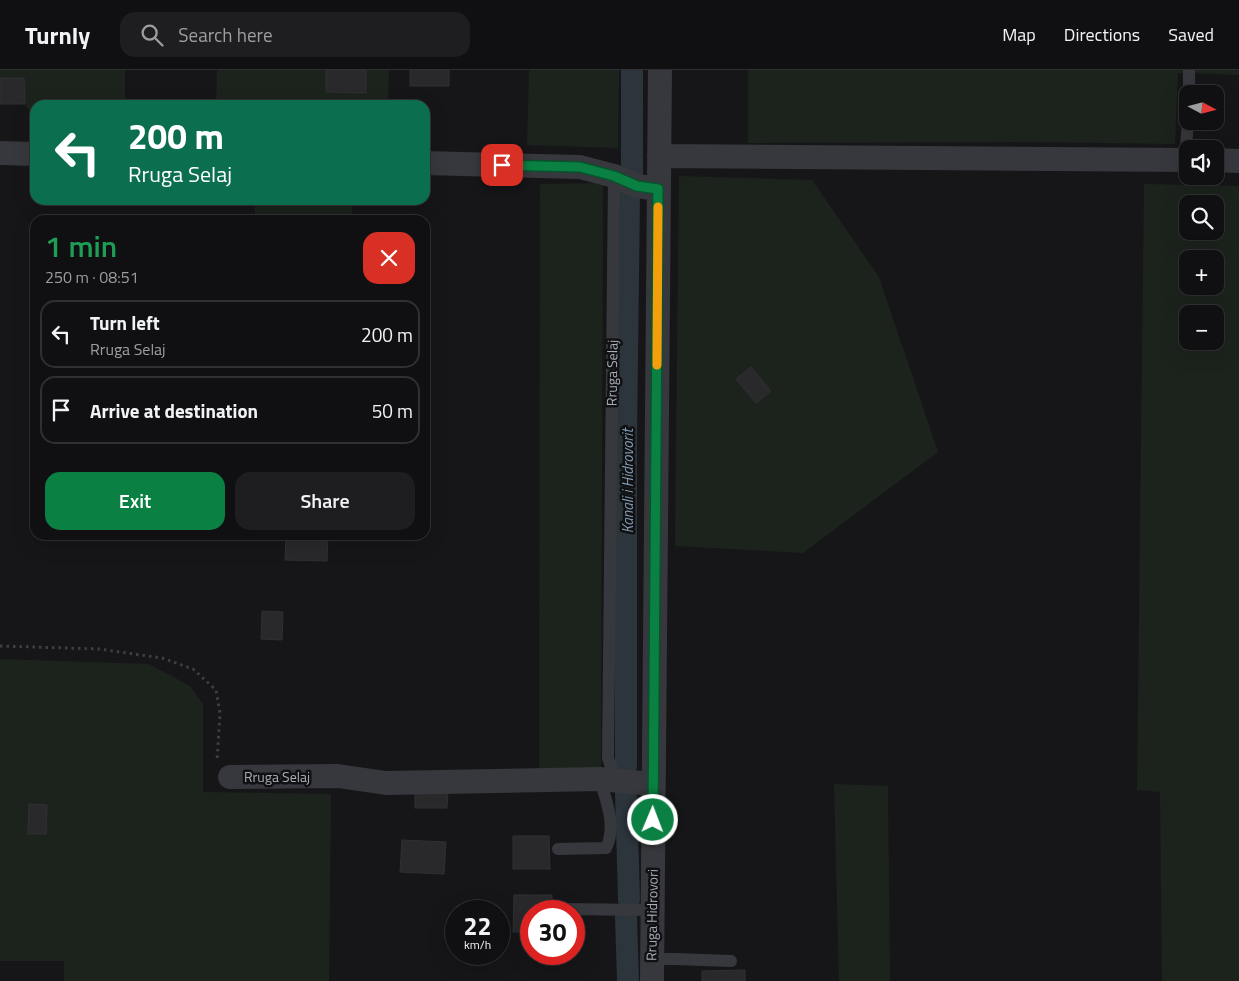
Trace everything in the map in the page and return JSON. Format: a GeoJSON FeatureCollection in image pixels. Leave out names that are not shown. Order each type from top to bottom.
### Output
{"type":"FeatureCollection","features":[{"type":"Feature","properties":{"kind":"street","name":"Rruga Hidrovori"},"geometry":{"type":"LineString","coordinates":[[652,970],[660,70]]}},
{"type":"Feature","properties":{"kind":"street"},"geometry":{"type":"LineString","coordinates":[[0,153],[30,154]]}},
{"type":"Feature","properties":{"kind":"street"},"geometry":{"type":"LineString","coordinates":[[659,156],[1179,160]]}},
{"type":"Feature","properties":{"kind":"street"},"geometry":{"type":"LineString","coordinates":[[1224,160],[1239,161]]}},
{"type":"Feature","properties":{"kind":"street"},"geometry":{"type":"LineString","coordinates":[[430,163],[580,167],[614,176],[637,186],[658,189]]}},
{"type":"Feature","properties":{"kind":"street","name":"Rruga Selaj"},"geometry":{"type":"LineString","coordinates":[[230,777],[338,776],[386,783],[607,779],[653,784]]}},
{"type":"Feature","properties":{"kind":"lane"},"geometry":{"type":"LineString","coordinates":[[1189,70],[1189,85]]}},
{"type":"Feature","properties":{"kind":"lane","name":"Rruga Selaj"},"geometry":{"type":"LineString","coordinates":[[607,779],[614,176]]}},
{"type":"Feature","properties":{"kind":"lane"},"geometry":{"type":"LineString","coordinates":[[558,849],[606,848],[610,840],[607,779]]}},
{"type":"Feature","properties":{"kind":"lane"},"geometry":{"type":"LineString","coordinates":[[585,909],[652,910]]}},
{"type":"Feature","properties":{"kind":"lane"},"geometry":{"type":"LineString","coordinates":[[652,970],[676,958],[731,961]]}},
{"type":"Feature","properties":{"kind":"path","name":"Rruga Selaj"},"geometry":{"type":"LineString","coordinates":[[0,646],[99,649],[162,658],[193,668],[216,690],[220,713],[217,767],[230,777]]}},
{"type":"Feature","properties":{"kind":"shaded area"},"geometry":{"type":"Polygon","coordinates":[[[0,70],[125,70],[125,100],[30,100],[30,112],[25,104],[24,78],[0,78],[0,70]]]}},
{"type":"Feature","properties":{"kind":"shaded area"},"geometry":{"type":"Polygon","coordinates":[[[217,70],[389,70],[388,100],[216,100],[217,70]]]}},
{"type":"Feature","properties":{"kind":"shaded area"},"geometry":{"type":"Polygon","coordinates":[[[529,70],[619,70],[618,148],[527,145],[529,70]]]}},
{"type":"Feature","properties":{"kind":"shaded area"},"geometry":{"type":"Polygon","coordinates":[[[748,70],[1239,70],[1239,75],[1178,73],[1175,144],[1030,142],[748,143],[748,70]]]}},
{"type":"Feature","properties":{"kind":"shaded area"},"geometry":{"type":"Polygon","coordinates":[[[679,176],[812,180],[879,277],[938,452],[803,553],[675,546],[679,176]]]}},
{"type":"Feature","properties":{"kind":"shaded area"},"geometry":{"type":"Polygon","coordinates":[[[603,183],[601,769],[539,769],[540,184],[603,183]]]}},
{"type":"Feature","properties":{"kind":"shaded area"},"geometry":{"type":"Polygon","coordinates":[[[1144,184],[1239,186],[1239,981],[1162,981],[1160,792],[1137,790],[1144,184]]]}},
{"type":"Feature","properties":{"kind":"shaded area"},"geometry":{"type":"Polygon","coordinates":[[[255,205],[352,205],[352,215],[255,215],[255,205]]]}},
{"type":"Feature","properties":{"kind":"shaded area"},"geometry":{"type":"Polygon","coordinates":[[[0,659],[149,664],[190,686],[203,704],[203,792],[331,794],[329,981],[64,981],[64,961],[0,961],[0,659]]]}},
{"type":"Feature","properties":{"kind":"shaded area"},"geometry":{"type":"Polygon","coordinates":[[[834,784],[888,786],[890,981],[839,981],[834,784]]]}},
{"type":"Feature","properties":{"kind":"building"},"geometry":{"type":"Polygon","coordinates":[[[326,70],[366,70],[366,93],[326,92],[326,70]]]}},
{"type":"Feature","properties":{"kind":"building"},"geometry":{"type":"Polygon","coordinates":[[[410,70],[449,70],[449,86],[410,86],[410,70]]]}},
{"type":"Feature","properties":{"kind":"building"},"geometry":{"type":"Polygon","coordinates":[[[0,78],[24,78],[25,104],[0,104],[0,78]]]}},
{"type":"Feature","properties":{"kind":"building"},"geometry":{"type":"Polygon","coordinates":[[[751,367],[771,391],[756,403],[736,379],[751,367]]]}},
{"type":"Feature","properties":{"kind":"building"},"geometry":{"type":"Polygon","coordinates":[[[286,540],[328,540],[327,561],[285,560],[286,540]]]}},
{"type":"Feature","properties":{"kind":"building"},"geometry":{"type":"Polygon","coordinates":[[[262,611],[283,612],[282,640],[261,639],[262,611]]]}},
{"type":"Feature","properties":{"kind":"building"},"geometry":{"type":"Polygon","coordinates":[[[415,792],[448,792],[447,808],[415,808],[415,792]]]}},
{"type":"Feature","properties":{"kind":"building"},"geometry":{"type":"Polygon","coordinates":[[[29,804],[47,805],[46,834],[28,834],[29,804]]]}},
{"type":"Feature","properties":{"kind":"building"},"geometry":{"type":"Polygon","coordinates":[[[513,836],[549,836],[550,869],[513,869],[513,836]]]}},
{"type":"Feature","properties":{"kind":"building"},"geometry":{"type":"Polygon","coordinates":[[[402,840],[446,842],[444,874],[400,872],[402,840]]]}},
{"type":"Feature","properties":{"kind":"building"},"geometry":{"type":"Polygon","coordinates":[[[514,895],[552,895],[552,900],[520,900],[520,932],[513,932],[514,895]]]}},
{"type":"Feature","properties":{"kind":"building"},"geometry":{"type":"Polygon","coordinates":[[[745,970],[745,981],[702,981],[702,971],[745,970]]]}},
{"type":"Feature","properties":{"kind":"waterway","name":"Kanali i Hidrovorit"},"geometry":{"type":"LineString","coordinates":[[632,70],[632,175]]}},
{"type":"Feature","properties":{"kind":"waterway","name":"Kanali i Hidrovorit"},"geometry":{"type":"LineString","coordinates":[[626,766],[626,438],[629,195]]}},
{"type":"Feature","properties":{"kind":"waterway","name":"Kanali i Hidrovorit"},"geometry":{"type":"LineString","coordinates":[[626,792],[629,900]]}},
{"type":"Feature","properties":{"kind":"waterway","name":"Kanali i Hidrovorit"},"geometry":{"type":"LineString","coordinates":[[626,917],[628,981]]}},
{"type":"Feature","properties":{"kind":"slow traffic"},"geometry":{"type":"LineString","coordinates":[[657,365],[658,207]]}},
{"type":"Feature","properties":{"kind":"route"},"geometry":{"type":"LineString","coordinates":[[502,165],[580,167],[614,176],[637,186],[658,189],[653,820]]}}]}
